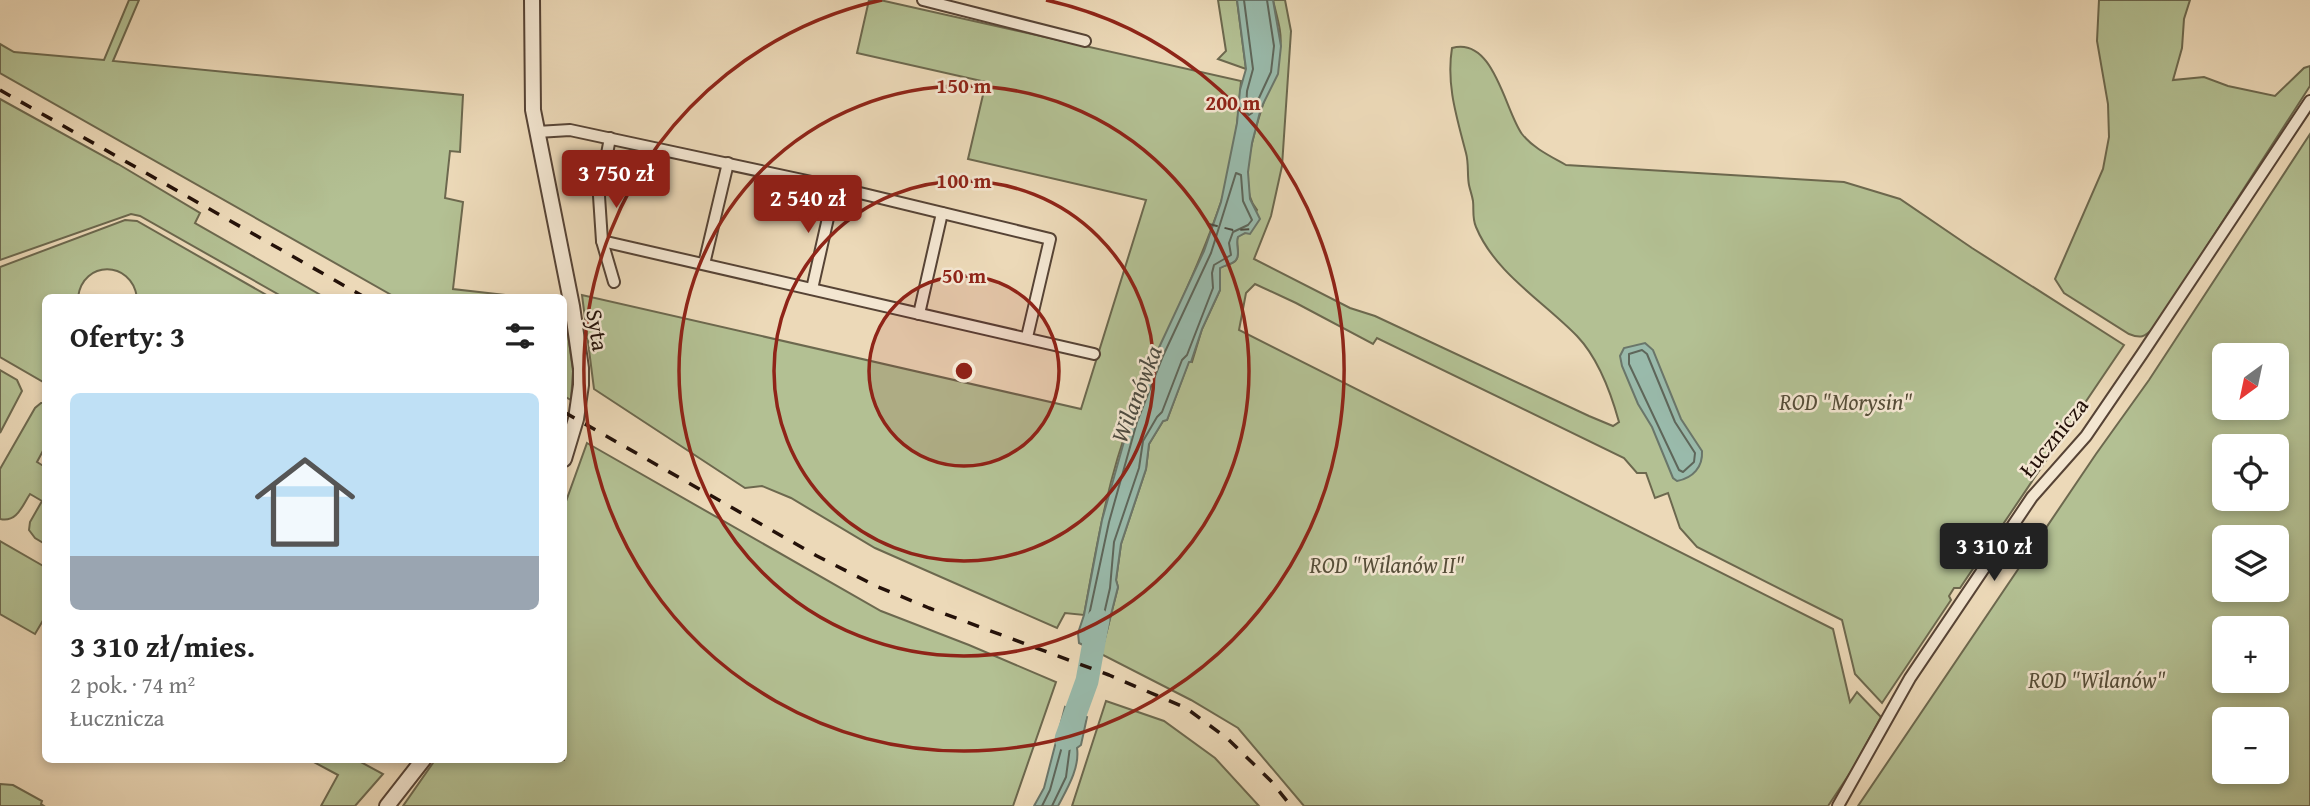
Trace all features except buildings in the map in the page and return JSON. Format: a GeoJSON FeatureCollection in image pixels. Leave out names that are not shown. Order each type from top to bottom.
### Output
{"type":"FeatureCollection","features":[{"type":"Feature","properties":{"kind":"street","name":"Syta"},"geometry":{"type":"LineString","coordinates":[[532,0],[531,86],[537,132],[572,306],[581,368],[576,419],[567,449]]}},
{"type":"Feature","properties":{"kind":"street"},"geometry":{"type":"LineString","coordinates":[[923,0],[1085,41]]}},
{"type":"Feature","properties":{"kind":"street","name":"Łucznicza"},"geometry":{"type":"LineString","coordinates":[[1838,806],[1910,678],[2032,496],[2086,436],[2310,101]]}},
{"type":"Feature","properties":{"kind":"street"},"geometry":{"type":"LineString","coordinates":[[537,132],[570,130],[610,138],[835,187],[1050,239],[1027,337]]}},
{"type":"Feature","properties":{"kind":"street"},"geometry":{"type":"LineString","coordinates":[[610,138],[599,196],[603,241],[614,282]]}},
{"type":"Feature","properties":{"kind":"street"},"geometry":{"type":"LineString","coordinates":[[704,264],[728,163]]}},
{"type":"Feature","properties":{"kind":"street"},"geometry":{"type":"LineString","coordinates":[[812,289],[835,187]]}},
{"type":"Feature","properties":{"kind":"street"},"geometry":{"type":"LineString","coordinates":[[919,314],[942,213]]}},
{"type":"Feature","properties":{"kind":"street"},"geometry":{"type":"LineString","coordinates":[[603,241],[1094,354]]}},
{"type":"Feature","properties":{"kind":"street"},"geometry":{"type":"LineString","coordinates":[[387,806],[421,763]]}},
{"type":"Feature","properties":{"kind":"green space"},"geometry":{"type":"Polygon","coordinates":[[[129,0],[139,0],[113,61],[463,95],[460,152],[450,151],[445,198],[463,202],[453,289],[497,294],[390,294],[0,73],[0,44],[14,52],[104,60],[129,0]]]}},
{"type":"Feature","properties":{"kind":"green space"},"geometry":{"type":"Polygon","coordinates":[[[869,0],[880,0],[1241,81],[1235,142],[1225,187],[1211,230],[1131,418],[1115,466],[1084,615],[1065,613],[1057,628],[875,548],[791,498],[762,486],[745,488],[594,389],[582,295],[1081,409],[1146,200],[968,159],[986,82],[857,53],[869,0]]]}},
{"type":"Feature","properties":{"kind":"green space"},"geometry":{"type":"Polygon","coordinates":[[[1218,0],[1237,0],[1246,69],[1218,59],[1226,51],[1218,0]]]}},
{"type":"Feature","properties":{"kind":"green space"},"geometry":{"type":"Polygon","coordinates":[[[1273,0],[1285,0],[1291,31],[1282,166],[1271,216],[1254,259],[1350,308],[1375,316],[1613,426],[1619,422],[1616,411],[1603,376],[1585,345],[1507,272],[1495,259],[1476,227],[1467,157],[1451,88],[1452,48],[1466,47],[1478,53],[1496,78],[1522,134],[1537,148],[1566,165],[1844,182],[1900,199],[2124,345],[1960,588],[1954,588],[1949,596],[1951,600],[1882,703],[1855,674],[1842,620],[1697,547],[1680,528],[1668,493],[1655,498],[1646,473],[1637,473],[1624,458],[1377,338],[1373,344],[1255,284],[1246,293],[1239,330],[1833,629],[1850,702],[1857,692],[1881,717],[1852,770],[1828,806],[1304,806],[1238,728],[1191,700],[1101,654],[1118,587],[1116,580],[1121,544],[1146,469],[1149,444],[1163,421],[1167,420],[1189,361],[1192,362],[1202,329],[1220,290],[1220,268],[1236,260],[1238,236],[1245,233],[1257,210],[1249,195],[1247,176],[1255,131],[1281,42],[1273,0]]]}},
{"type":"Feature","properties":{"kind":"green space"},"geometry":{"type":"Polygon","coordinates":[[[2099,0],[2190,0],[2184,19],[2182,48],[2173,80],[2204,77],[2228,86],[2275,96],[2304,68],[2310,66],[2310,86],[2154,328],[2140,337],[2129,334],[2064,293],[2055,279],[2103,169],[2109,137],[2108,104],[2097,41],[2099,0]]]}},
{"type":"Feature","properties":{"kind":"green space"},"geometry":{"type":"Polygon","coordinates":[[[0,99],[200,213],[195,223],[319,294],[278,294],[140,216],[131,214],[0,260],[0,99]]]}},
{"type":"Feature","properties":{"kind":"green space","name":"ROD \"Wilanów\""},"geometry":{"type":"Polygon","coordinates":[[[2310,134],[2310,806],[1858,806],[2149,380],[2310,134]]]}},
{"type":"Feature","properties":{"kind":"green space"},"geometry":{"type":"Polygon","coordinates":[[[125,220],[137,221],[265,294],[136,294],[126,276],[107,269],[97,271],[88,276],[79,294],[42,294],[42,381],[0,357],[0,267],[125,220]]]}},
{"type":"Feature","properties":{"kind":"green space"},"geometry":{"type":"Polygon","coordinates":[[[567,326],[573,371],[571,400],[567,398],[567,326]]]}},
{"type":"Feature","properties":{"kind":"green space"},"geometry":{"type":"Polygon","coordinates":[[[0,370],[17,380],[22,391],[0,433],[0,370]]]}},
{"type":"Feature","properties":{"kind":"green space"},"geometry":{"type":"Polygon","coordinates":[[[42,403],[42,453],[37,462],[42,465],[42,501],[30,494],[15,516],[6,520],[0,519],[0,469],[35,408],[42,403]]]}},
{"type":"Feature","properties":{"kind":"green space"},"geometry":{"type":"Polygon","coordinates":[[[587,443],[881,611],[1056,682],[1013,806],[403,806],[433,763],[567,763],[567,499],[587,443]]]}},
{"type":"Feature","properties":{"kind":"green space"},"geometry":{"type":"Polygon","coordinates":[[[42,501],[42,542],[29,530],[30,522],[42,501]]]}},
{"type":"Feature","properties":{"kind":"green space"},"geometry":{"type":"Polygon","coordinates":[[[0,541],[42,565],[42,622],[35,634],[0,614],[0,541]]]}},
{"type":"Feature","properties":{"kind":"green space"},"geometry":{"type":"Polygon","coordinates":[[[1106,701],[1164,721],[1215,758],[1259,806],[1072,806],[1106,701]]]}},
{"type":"Feature","properties":{"kind":"green space"},"geometry":{"type":"Polygon","coordinates":[[[316,763],[363,763],[383,774],[355,806],[321,806],[338,775],[316,763]]]}},
{"type":"Feature","properties":{"kind":"green space"},"geometry":{"type":"Polygon","coordinates":[[[0,784],[13,785],[42,801],[44,806],[0,806],[0,784]]]}},
{"type":"Feature","properties":{"kind":"water"},"geometry":{"type":"Polygon","coordinates":[[[1237,0],[1273,0],[1281,46],[1278,74],[1261,108],[1248,172],[1250,199],[1260,219],[1250,234],[1245,233],[1238,237],[1236,260],[1220,268],[1220,290],[1202,329],[1191,362],[1167,420],[1163,421],[1149,444],[1146,469],[1121,544],[1116,580],[1118,587],[1101,654],[1079,643],[1078,633],[1084,615],[1102,520],[1130,420],[1156,354],[1204,251],[1221,202],[1246,69],[1237,0]]]}},
{"type":"Feature","properties":{"kind":"water"},"geometry":{"type":"Polygon","coordinates":[[[1645,343],[1653,350],[1681,419],[1702,451],[1701,462],[1696,471],[1677,481],[1673,478],[1622,366],[1620,356],[1624,348],[1645,343]]]}},
{"type":"Feature","properties":{"kind":"water"},"geometry":{"type":"Polygon","coordinates":[[[1065,707],[1087,717],[1081,745],[1077,748],[1075,771],[1058,806],[1034,806],[1044,788],[1065,707]]]}},
{"type":"Feature","properties":{"kind":"waterway","name":"Wilanówka"},"geometry":{"type":"LineString","coordinates":[[1066,739],[1087,681],[1098,620]]}},
{"type":"Feature","properties":{"kind":"ferry route"},"geometry":{"type":"LineString","coordinates":[[1209,224],[1233,230],[1255,229]]}},
{"type":"Feature","properties":{"kind":"railway"},"geometry":{"type":"LineString","coordinates":[[0,90],[359,294]]}},
{"type":"Feature","properties":{"kind":"railway"},"geometry":{"type":"LineString","coordinates":[[567,414],[817,556],[876,586],[1109,675],[1186,708],[1228,739],[1271,781],[1291,806]]}},
{"type":"Feature","properties":{"kind":"park label","name":"ROD \"Morysin\""},"geometry":{"type":"Point","coordinates":[1846,401]}},
{"type":"Feature","properties":{"kind":"park label","name":"ROD \"Wilanów II\""},"geometry":{"type":"Point","coordinates":[1387,564]}}]}
